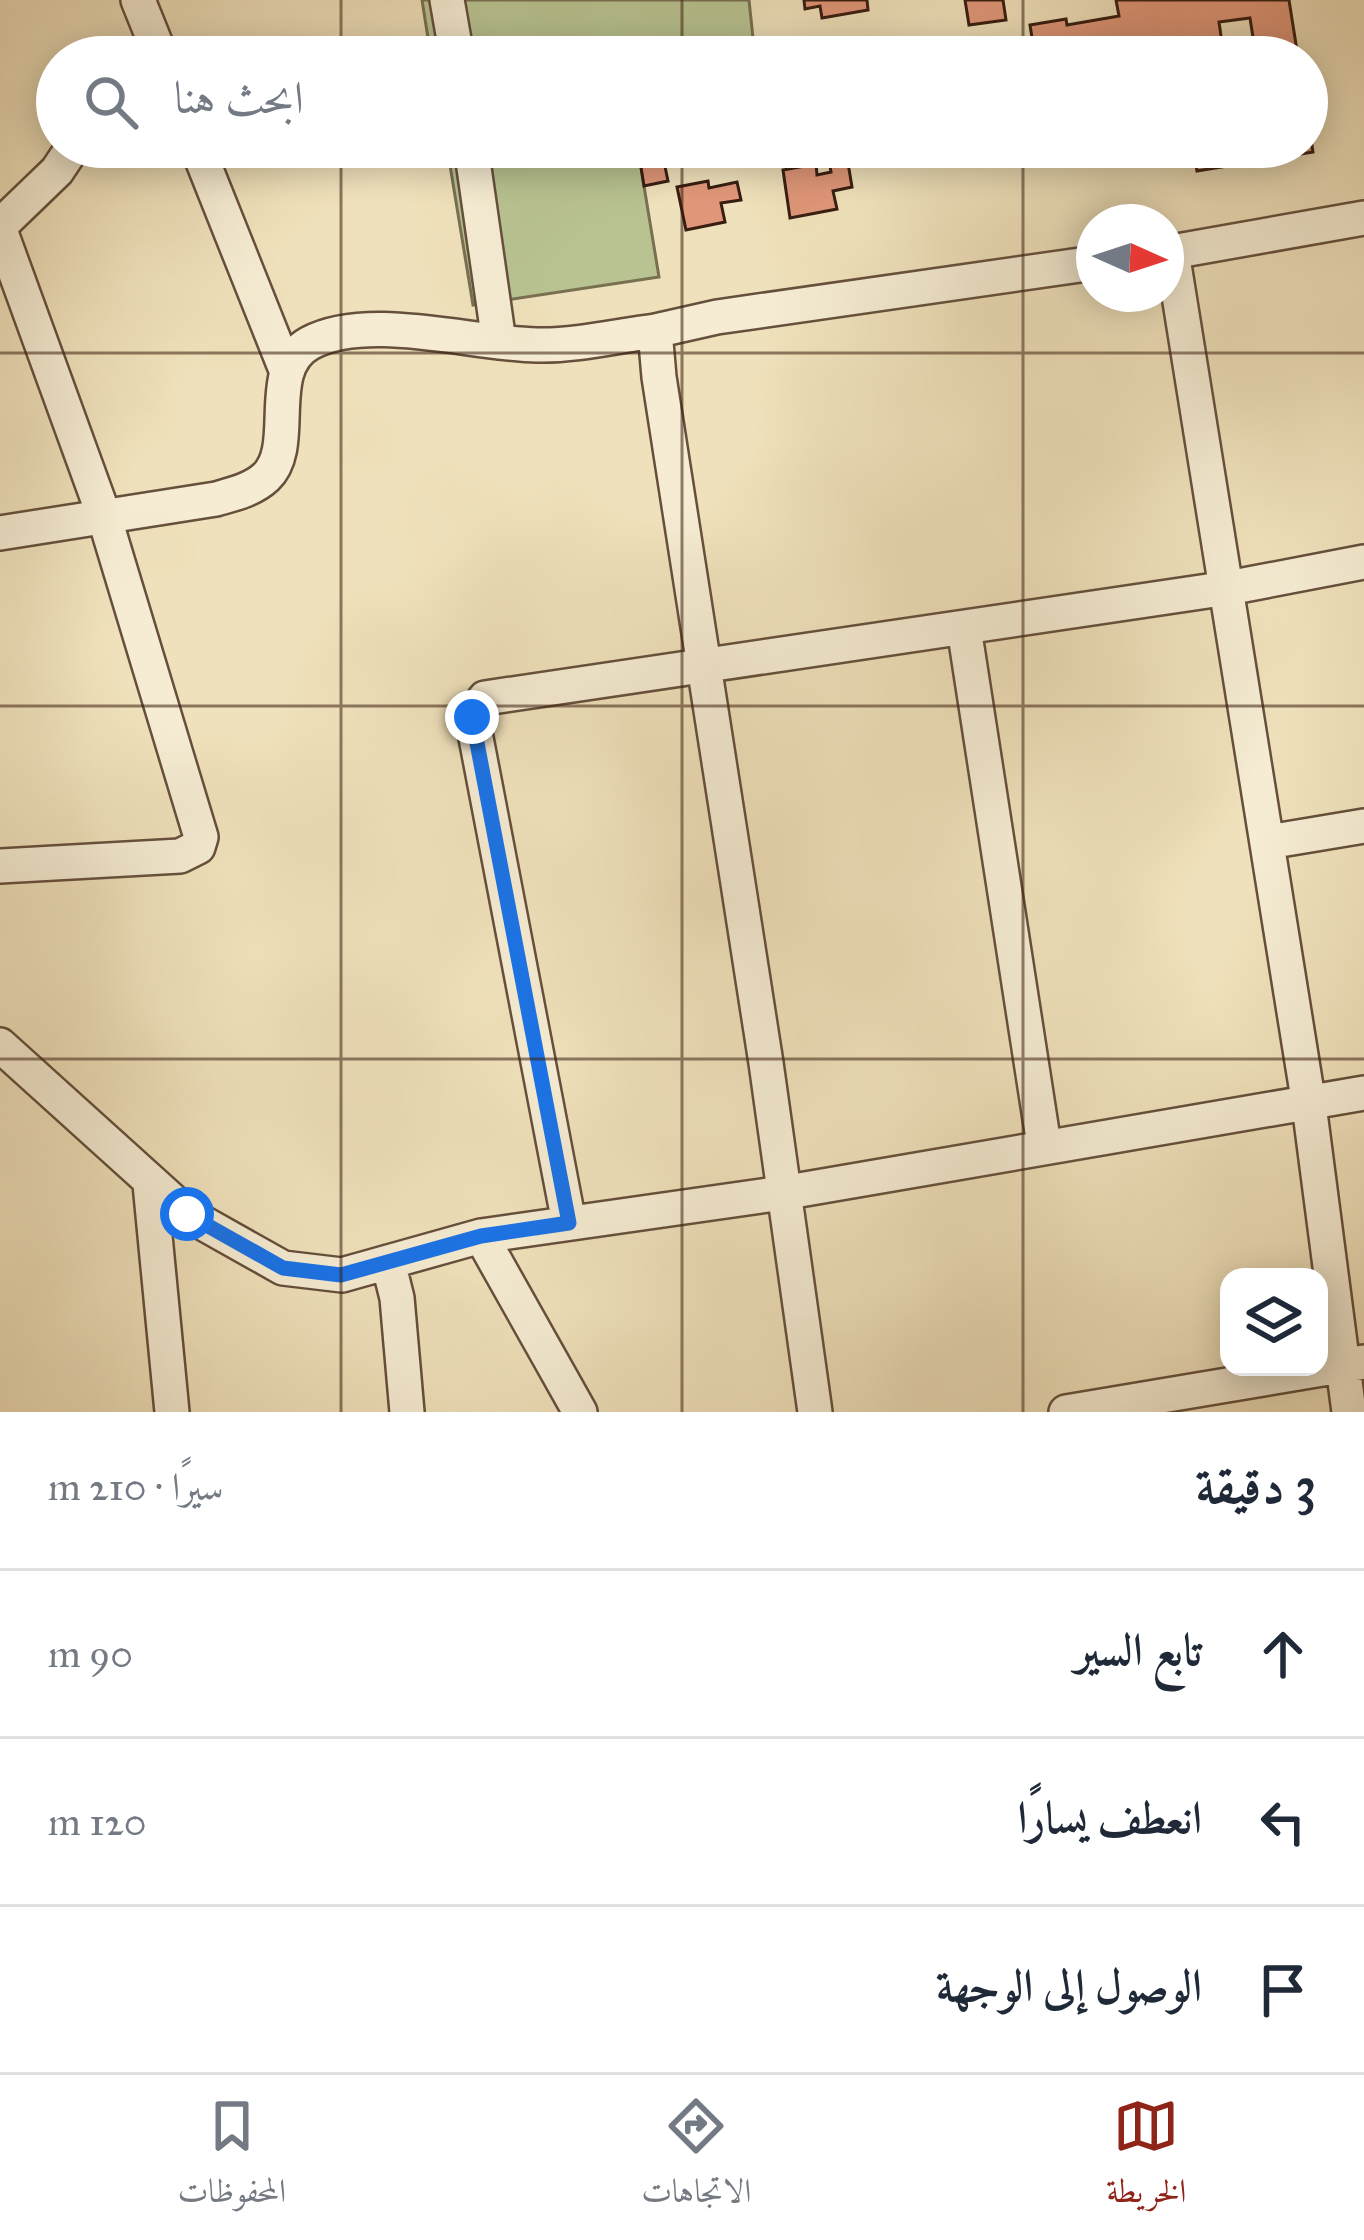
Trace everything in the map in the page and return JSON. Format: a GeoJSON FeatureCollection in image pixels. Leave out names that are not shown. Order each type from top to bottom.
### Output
{"type":"FeatureCollection","features":[{"type":"Feature","properties":{"kind":"street"},"geometry":{"type":"LineString","coordinates":[[448,0],[454,36]]}},
{"type":"Feature","properties":{"kind":"street"},"geometry":{"type":"LineString","coordinates":[[135,36],[143,6]]}},
{"type":"Feature","properties":{"kind":"street"},"geometry":{"type":"LineString","coordinates":[[143,6],[153,36]]}},
{"type":"Feature","properties":{"kind":"street"},"geometry":{"type":"LineString","coordinates":[[2,856],[180,856],[198,847],[201,837],[104,516],[0,228],[59,168]]}},
{"type":"Feature","properties":{"kind":"street"},"geometry":{"type":"LineString","coordinates":[[0,533],[216,499],[244,491],[268,476],[276,459],[286,370],[204,168]]}},
{"type":"Feature","properties":{"kind":"street"},"geometry":{"type":"LineString","coordinates":[[474,168],[499,342]]}},
{"type":"Feature","properties":{"kind":"street"},"geometry":{"type":"LineString","coordinates":[[1184,250],[1364,218]]}},
{"type":"Feature","properties":{"kind":"street"},"geometry":{"type":"LineString","coordinates":[[286,370],[306,345],[339,334],[425,333],[539,346],[1076,266]]}},
{"type":"Feature","properties":{"kind":"street"},"geometry":{"type":"LineString","coordinates":[[1179,312],[1353,1364],[1349,1412]]}},
{"type":"Feature","properties":{"kind":"street"},"geometry":{"type":"LineString","coordinates":[[655,331],[815,1412]]}},
{"type":"Feature","properties":{"kind":"street"},"geometry":{"type":"LineString","coordinates":[[569,1223],[472,717],[485,698],[1228,588],[1364,562]]}},
{"type":"Feature","properties":{"kind":"street"},"geometry":{"type":"LineString","coordinates":[[964,628],[1044,1145]]}},
{"type":"Feature","properties":{"kind":"street"},"geometry":{"type":"LineString","coordinates":[[1268,842],[1364,826]]}},
{"type":"Feature","properties":{"kind":"street"},"geometry":{"type":"LineString","coordinates":[[0,1045],[187,1214],[283,1268],[341,1275],[481,1236],[782,1193],[1364,1093]]}},
{"type":"Feature","properties":{"kind":"street"},"geometry":{"type":"LineString","coordinates":[[150,1184],[172,1412]]}},
{"type":"Feature","properties":{"kind":"street"},"geometry":{"type":"LineString","coordinates":[[481,1236],[580,1412]]}},
{"type":"Feature","properties":{"kind":"street"},"geometry":{"type":"LineString","coordinates":[[388,1262],[397,1298],[406,1412]]}},
{"type":"Feature","properties":{"kind":"street"},"geometry":{"type":"LineString","coordinates":[[1066,1412],[1353,1364]]}},
{"type":"Feature","properties":{"kind":"green space"},"geometry":{"type":"Polygon","coordinates":[[[422,0],[749,0],[753,36],[428,36],[422,0]]]}},
{"type":"Feature","properties":{"kind":"green space"},"geometry":{"type":"Polygon","coordinates":[[[450,168],[641,168],[659,277],[473,305],[450,168]]]}},
{"type":"Feature","properties":{"kind":"building"},"geometry":{"type":"Polygon","coordinates":[[[804,0],[867,0],[868,10],[822,18],[820,6],[805,9],[804,0]]]}},
{"type":"Feature","properties":{"kind":"building"},"geometry":{"type":"Polygon","coordinates":[[[965,0],[1003,0],[1006,20],[969,25],[965,0]]]}},
{"type":"Feature","properties":{"kind":"building"},"geometry":{"type":"Polygon","coordinates":[[[1116,0],[1289,0],[1295,36],[1253,36],[1250,18],[1219,22],[1221,36],[1032,36],[1030,25],[1066,19],[1067,25],[1119,16],[1116,0]]]}},
{"type":"Feature","properties":{"kind":"building"},"geometry":{"type":"Polygon","coordinates":[[[641,168],[665,168],[668,181],[644,186],[641,168]]]}},
{"type":"Feature","properties":{"kind":"building"},"geometry":{"type":"Polygon","coordinates":[[[830,168],[849,168],[852,187],[833,191],[837,209],[790,218],[783,170],[831,172],[830,168]]]}},
{"type":"Feature","properties":{"kind":"building"},"geometry":{"type":"Polygon","coordinates":[[[708,181],[709,188],[737,182],[741,200],[721,203],[725,222],[686,230],[677,187],[708,181]]]}},
{"type":"Feature","properties":{"kind":"route"},"geometry":{"type":"LineString","coordinates":[[187,1214],[283,1268],[341,1275],[481,1236],[569,1223],[472,717]]}}]}
